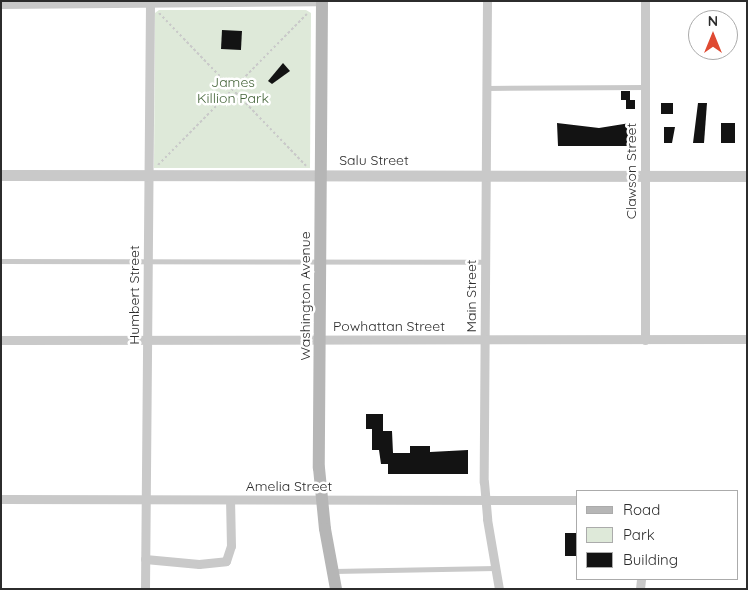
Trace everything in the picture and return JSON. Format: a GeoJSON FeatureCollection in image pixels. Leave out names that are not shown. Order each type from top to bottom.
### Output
{"type":"FeatureCollection","features":[{"type":"Feature","properties":{"kind":"main road","name":"Washington Avenue"},"geometry":{"type":"LineString","coordinates":[[321,1],[320,341],[322,500],[336,589]]}},
{"type":"Feature","properties":{"kind":"street"},"geometry":{"type":"LineString","coordinates":[[1,4],[321,1]]}},
{"type":"Feature","properties":{"kind":"street","name":"Main Street"},"geometry":{"type":"LineString","coordinates":[[487,1],[485,499],[500,589]]}},
{"type":"Feature","properties":{"kind":"street","name":"Clawson Street"},"geometry":{"type":"LineString","coordinates":[[645,1],[645,340]]}},
{"type":"Feature","properties":{"kind":"street","name":"Humbert Street"},"geometry":{"type":"LineString","coordinates":[[144,589],[150,2]]}},
{"type":"Feature","properties":{"kind":"street","name":"Salu Street"},"geometry":{"type":"LineString","coordinates":[[1,175],[747,176]]}},
{"type":"Feature","properties":{"kind":"street","name":"Powhattan Street"},"geometry":{"type":"LineString","coordinates":[[1,340],[147,342],[747,339]]}},
{"type":"Feature","properties":{"kind":"street","name":"Amelia Street"},"geometry":{"type":"LineString","coordinates":[[1,499],[576,500]]}},
{"type":"Feature","properties":{"kind":"street"},"geometry":{"type":"LineString","coordinates":[[145,559],[199,564],[226,561],[232,546],[230,500]]}},
{"type":"Feature","properties":{"kind":"lane"},"geometry":{"type":"LineString","coordinates":[[486,88],[645,87]]}},
{"type":"Feature","properties":{"kind":"lane"},"geometry":{"type":"LineString","coordinates":[[1,261],[485,262]]}},
{"type":"Feature","properties":{"kind":"lane"},"geometry":{"type":"LineString","coordinates":[[333,570],[495,568]]}},
{"type":"Feature","properties":{"kind":"path"},"geometry":{"type":"LineString","coordinates":[[159,13],[305,163],[306,169]]}},
{"type":"Feature","properties":{"kind":"path"},"geometry":{"type":"LineString","coordinates":[[158,165],[307,14]]}},
{"type":"Feature","properties":{"kind":"green space","name":"James Killion Park"},"geometry":{"type":"Polygon","coordinates":[[[159,10],[306,10],[311,13],[310,168],[154,168],[155,13],[159,10]]]}},
{"type":"Feature","properties":{"kind":"building"},"geometry":{"type":"Polygon","coordinates":[[[222,30],[242,31],[241,50],[221,49],[222,30]]]}},
{"type":"Feature","properties":{"kind":"building"},"geometry":{"type":"Polygon","coordinates":[[[283,63],[290,71],[272,84],[268,81],[283,63]]]}},
{"type":"Feature","properties":{"kind":"building"},"geometry":{"type":"Polygon","coordinates":[[[621,91],[630,91],[630,100],[621,100],[621,91]]]}},
{"type":"Feature","properties":{"kind":"building"},"geometry":{"type":"Polygon","coordinates":[[[626,100],[635,100],[635,109],[626,109],[626,100]]]}},
{"type":"Feature","properties":{"kind":"building"},"geometry":{"type":"Polygon","coordinates":[[[661,103],[673,103],[673,114],[661,114],[661,103]]]}},
{"type":"Feature","properties":{"kind":"building"},"geometry":{"type":"Polygon","coordinates":[[[698,103],[707,103],[704,143],[693,143],[698,103]]]}},
{"type":"Feature","properties":{"kind":"building"},"geometry":{"type":"Polygon","coordinates":[[[557,123],[599,128],[630,123],[633,136],[628,136],[627,146],[558,146],[557,123]]]}},
{"type":"Feature","properties":{"kind":"building"},"geometry":{"type":"Polygon","coordinates":[[[721,123],[735,123],[735,143],[721,143],[721,123]]]}},
{"type":"Feature","properties":{"kind":"building"},"geometry":{"type":"Polygon","coordinates":[[[664,127],[675,127],[672,143],[664,143],[664,127]]]}},
{"type":"Feature","properties":{"kind":"building"},"geometry":{"type":"Polygon","coordinates":[[[366,414],[383,414],[383,431],[392,431],[393,453],[410,453],[410,446],[430,446],[430,452],[468,450],[468,474],[388,474],[388,464],[381,464],[379,450],[372,450],[372,429],[366,429],[366,414]]]}},
{"type":"Feature","properties":{"kind":"building"},"geometry":{"type":"Polygon","coordinates":[[[565,533],[576,533],[576,556],[565,556],[565,533]]]}}]}
